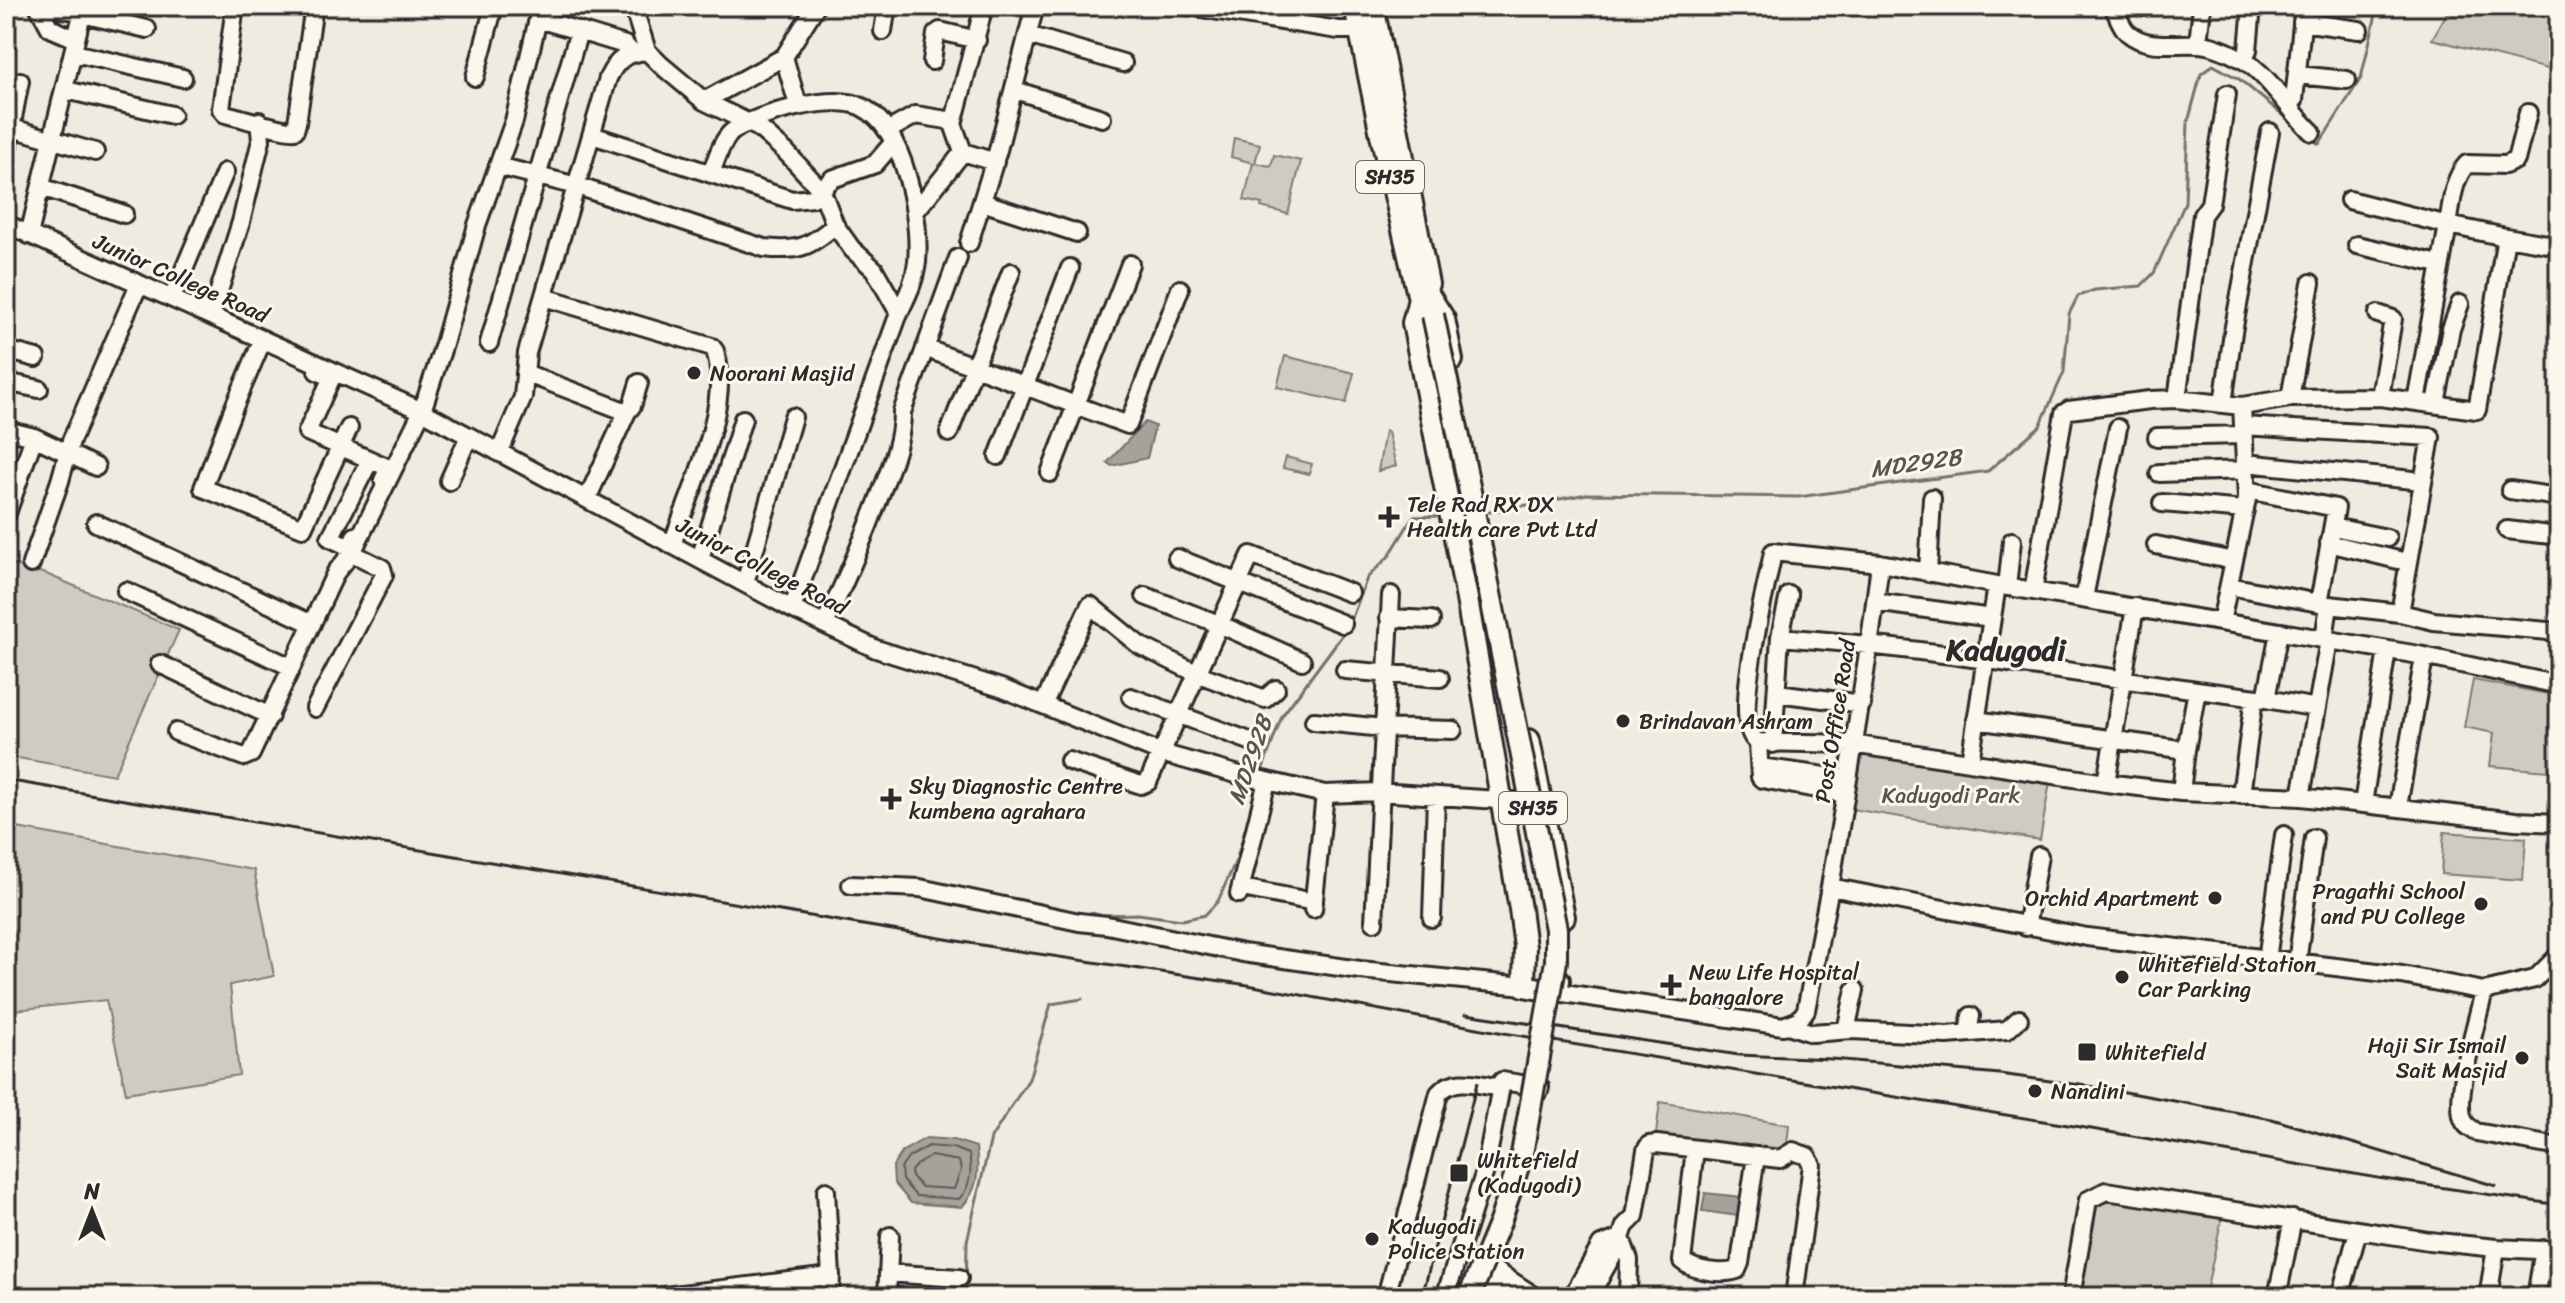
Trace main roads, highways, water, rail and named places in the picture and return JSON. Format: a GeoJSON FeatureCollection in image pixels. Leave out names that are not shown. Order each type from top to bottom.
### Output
{"type":"FeatureCollection","features":[{"type":"Feature","properties":{"kind":"main road","name":"SH35"},"geometry":{"type":"LineString","coordinates":[[1355,6],[1369,31],[1548,931],[1546,961],[1513,1155],[1460,1297]]}},
{"type":"Feature","properties":{"kind":"main road","name":"SH35"},"geometry":{"type":"LineString","coordinates":[[1369,31],[1373,6]]}},
{"type":"Feature","properties":{"kind":"main road","name":"SH35"},"geometry":{"type":"LineString","coordinates":[[1426,308],[1522,749],[1557,945],[1522,1154],[1472,1297]]}},
{"type":"Feature","properties":{"kind":"main road"},"geometry":{"type":"LineString","coordinates":[[1426,308],[1444,319],[1486,539],[1542,803],[1566,930],[1557,992],[1524,986],[1525,947],[1464,583],[1413,323],[1426,308]]}},
{"type":"Feature","properties":{"kind":"water"},"geometry":{"type":"Polygon","coordinates":[[[1145,422],[1155,426],[1147,458],[1112,466],[1107,463],[1145,422]]]}},
{"type":"Feature","properties":{"kind":"water"},"geometry":{"type":"Polygon","coordinates":[[[926,1138],[954,1140],[976,1147],[976,1179],[972,1193],[962,1207],[911,1203],[894,1183],[893,1166],[903,1151],[926,1138]]]}},
{"type":"Feature","properties":{"kind":"water"},"geometry":{"type":"Polygon","coordinates":[[[1705,1193],[1741,1197],[1739,1216],[1702,1211],[1705,1193]]]}},
{"type":"Feature","properties":{"kind":"waterway","name":"MD292B"},"geometry":{"type":"LineString","coordinates":[[2311,138],[2319,144],[2361,78],[2378,6]]}},
{"type":"Feature","properties":{"kind":"waterway","name":"MD292B"},"geometry":{"type":"LineString","coordinates":[[1489,512],[1587,494],[1798,497],[1988,471],[2040,426],[2064,372],[2069,314],[2078,296],[2095,290],[2141,286],[2154,273],[2185,203],[2188,122],[2201,74],[2213,65],[2239,79],[2293,123]]}},
{"type":"Feature","properties":{"kind":"waterway","name":"MD292B"},"geometry":{"type":"LineString","coordinates":[[1350,623],[1367,578],[1389,556],[1413,517],[1439,516]]}},
{"type":"Feature","properties":{"kind":"waterway","name":"MD292B"},"geometry":{"type":"LineString","coordinates":[[1261,773],[1282,716],[1346,630]]}},
{"type":"Feature","properties":{"kind":"waterway","name":"MD292B"},"geometry":{"type":"LineString","coordinates":[[1101,915],[1138,914],[1182,920],[1205,915],[1218,901],[1237,858],[1258,784]]}},
{"type":"Feature","properties":{"kind":"waterway","name":"MD292B"},"geometry":{"type":"LineString","coordinates":[[966,1297],[967,1241],[991,1138],[1029,1079],[1051,1004],[1082,999]]}},
{"type":"Feature","properties":{"kind":"railway"},"geometry":{"type":"LineString","coordinates":[[6,780],[1005,949],[1248,985],[1504,1033],[2378,1178],[2559,1205]]}},
{"type":"Feature","properties":{"kind":"railway"},"geometry":{"type":"LineString","coordinates":[[1466,1014],[1739,1055],[1832,1059],[2000,1074],[2109,1089],[2272,1119],[2496,1186]]}},
{"type":"Feature","properties":{"kind":"railway"},"geometry":{"type":"LineString","coordinates":[[1422,1297],[1477,1083]]}},
{"type":"Feature","properties":{"kind":"place","name":"Noorani Masjid"},"geometry":{"type":"Point","coordinates":[694,373]}},
{"type":"Feature","properties":{"kind":"place","name":"Tele Rad RX DX Health care Pvt Ltd"},"geometry":{"type":"Point","coordinates":[1389,517]}},
{"type":"Feature","properties":{"kind":"place","name":"Brindavan Ashram"},"geometry":{"type":"Point","coordinates":[1623,721]}},
{"type":"Feature","properties":{"kind":"place","name":"Sky Diagnostic Centre kumbena agrahara"},"geometry":{"type":"Point","coordinates":[891,799]}},
{"type":"Feature","properties":{"kind":"place","name":"Orchid Apartment"},"geometry":{"type":"Point","coordinates":[2215,898]}},
{"type":"Feature","properties":{"kind":"place","name":"Pragathi School and PU College"},"geometry":{"type":"Point","coordinates":[2481,904]}},
{"type":"Feature","properties":{"kind":"place","name":"Whitefield Station Car Parking"},"geometry":{"type":"Point","coordinates":[2122,977]}},
{"type":"Feature","properties":{"kind":"place","name":"New Life Hospital bangalore"},"geometry":{"type":"Point","coordinates":[1671,985]}},
{"type":"Feature","properties":{"kind":"place","name":"Whitefield"},"geometry":{"type":"Point","coordinates":[2087,1052]}},
{"type":"Feature","properties":{"kind":"place","name":"Haji Sir Ismail Sait Masjid"},"geometry":{"type":"Point","coordinates":[2522,1058]}},
{"type":"Feature","properties":{"kind":"place","name":"Nandini"},"geometry":{"type":"Point","coordinates":[2035,1091]}},
{"type":"Feature","properties":{"kind":"place","name":"Whitefield (Kadugodi)"},"geometry":{"type":"Point","coordinates":[1459,1173]}},
{"type":"Feature","properties":{"kind":"place","name":"Kadugodi Police Station"},"geometry":{"type":"Point","coordinates":[1372,1239]}},
{"type":"Feature","properties":{"kind":"district","name":"Kadugodi"},"geometry":{"type":"Point","coordinates":[2006,650]}},
{"type":"Feature","properties":{"kind":"park label","name":"Kadugodi Park"},"geometry":{"type":"Point","coordinates":[1951,795]}}]}
